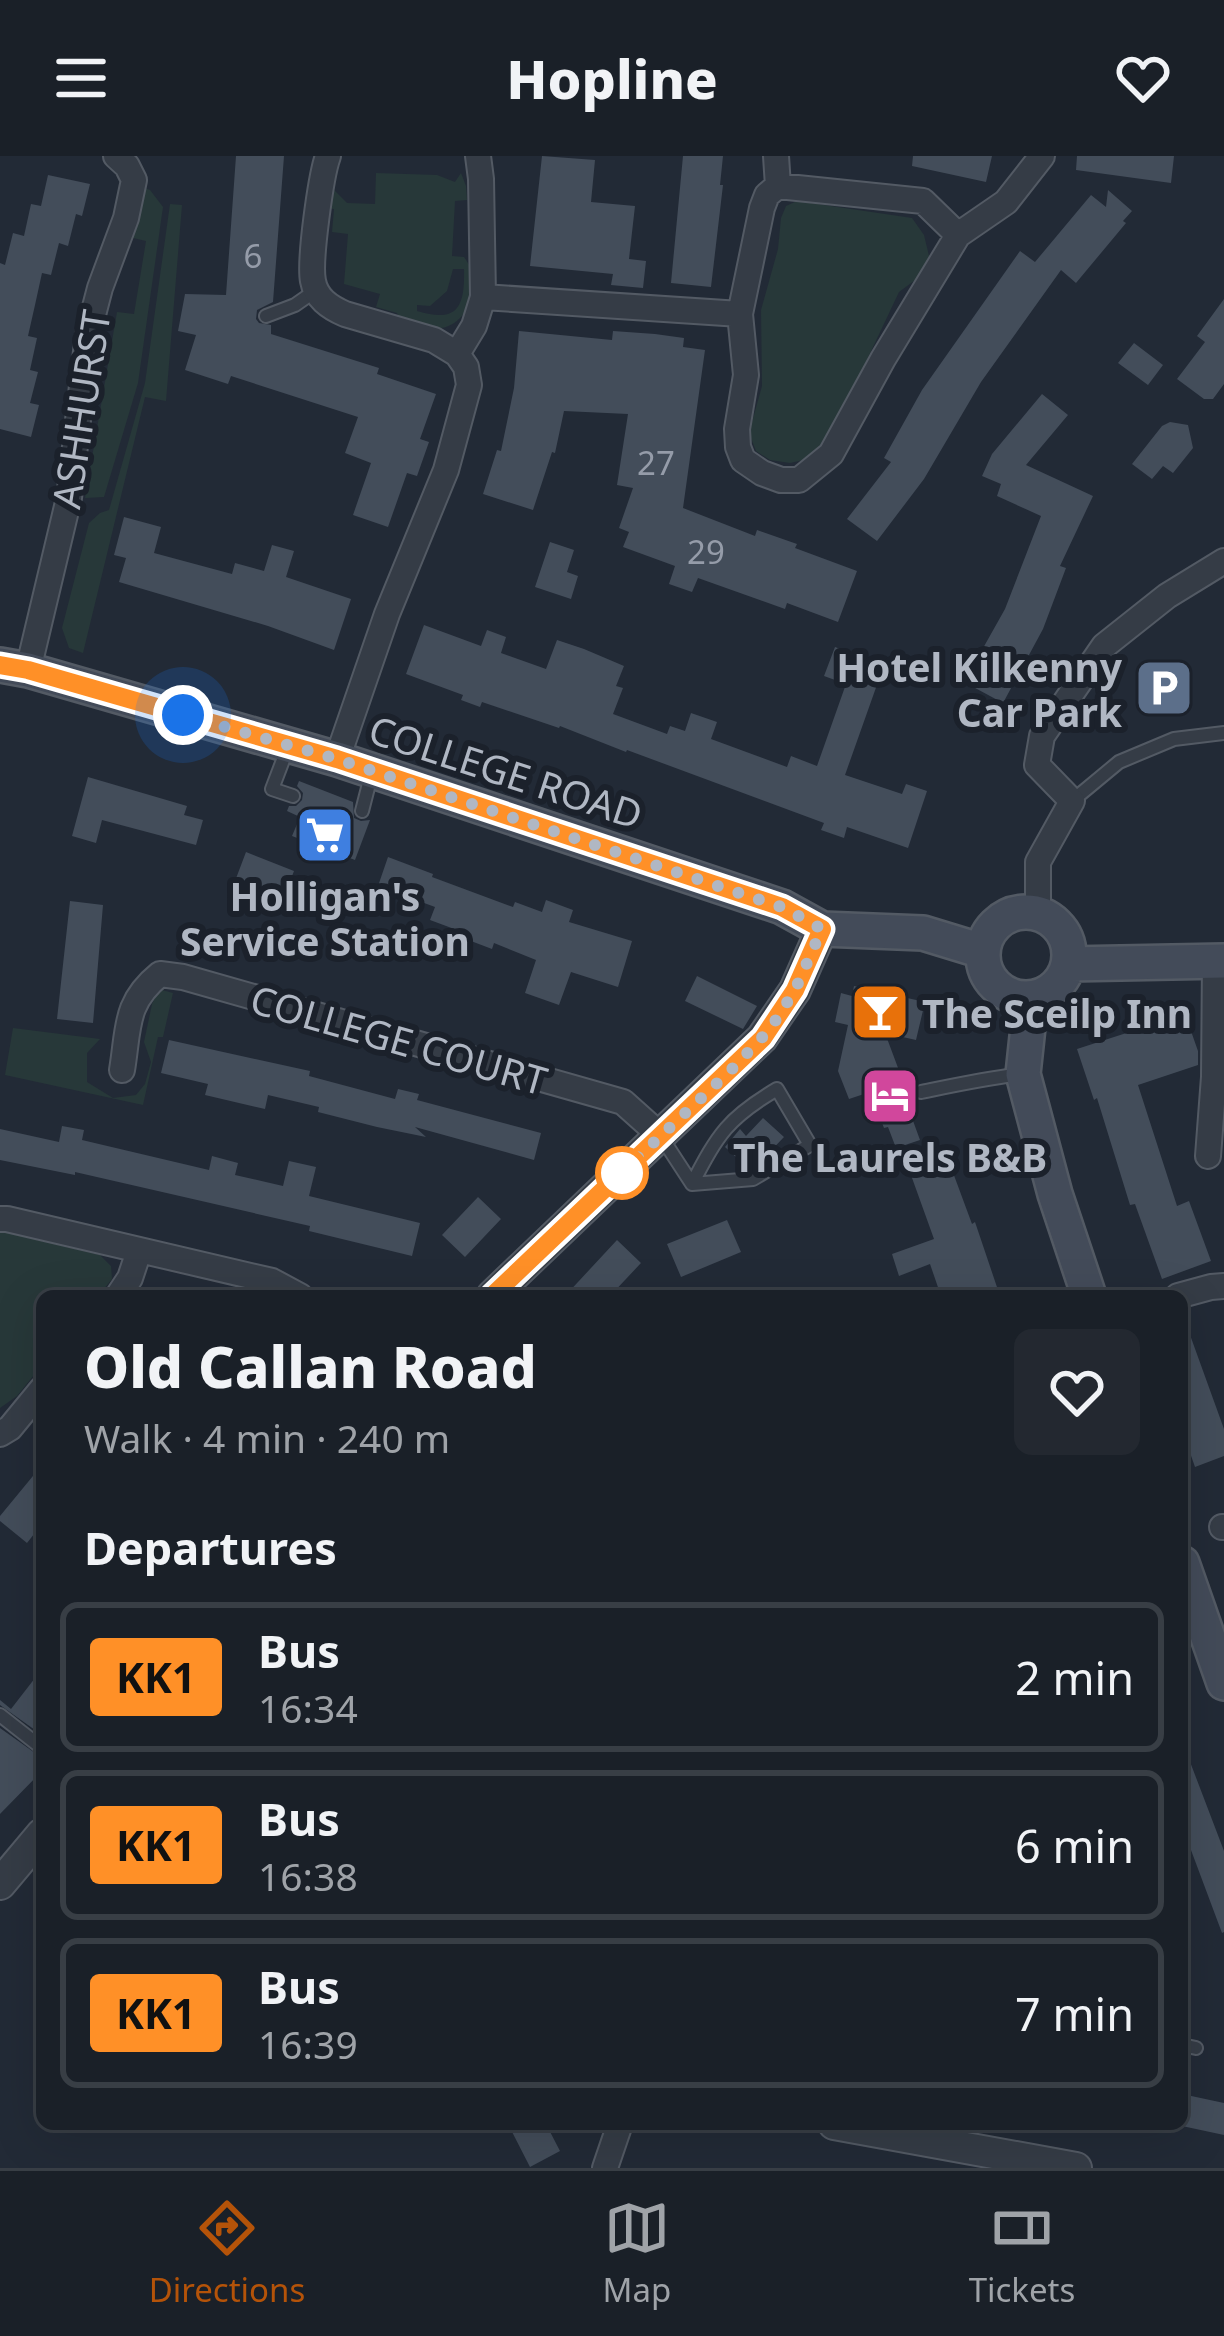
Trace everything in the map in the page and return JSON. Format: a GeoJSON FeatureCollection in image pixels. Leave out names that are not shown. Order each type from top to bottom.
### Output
{"type":"FeatureCollection","features":[{"type":"Feature","properties":{"kind":"main road","name":"COLLEGE ROAD"},"geometry":{"type":"LineString","coordinates":[[14,668],[337,759],[782,907],[822,929],[922,933],[982,951]]}},
{"type":"Feature","properties":{"kind":"main road"},"geometry":{"type":"LineString","coordinates":[[1018,912],[1038,913],[1058,925],[1068,944],[1069,964],[1063,980],[1048,993],[1030,999],[1010,996],[994,986],[983,966],[982,951],[990,930],[1003,918],[1018,912]]}},
{"type":"Feature","properties":{"kind":"main road"},"geometry":{"type":"LineString","coordinates":[[1069,964],[1219,961]]}},
{"type":"Feature","properties":{"kind":"main road"},"geometry":{"type":"LineString","coordinates":[[1030,999],[1023,1074],[1087,1290]]}},
{"type":"Feature","properties":{"kind":"main road"},"geometry":{"type":"LineString","coordinates":[[1188,1600],[1193,1630],[1224,1683]]}},
{"type":"Feature","properties":{"kind":"street","name":"ASHHURST"},"geometry":{"type":"LineString","coordinates":[[14,668],[69,498],[88,334],[134,180],[116,156]]}},
{"type":"Feature","properties":{"kind":"street"},"geometry":{"type":"LineString","coordinates":[[328,156],[322,172],[312,268],[316,291],[331,308],[434,340],[458,354],[469,385],[446,470],[387,614],[337,759]]}},
{"type":"Feature","properties":{"kind":"street"},"geometry":{"type":"LineString","coordinates":[[776,156],[778,186]]}},
{"type":"Feature","properties":{"kind":"street"},"geometry":{"type":"LineString","coordinates":[[958,235],[923,201],[778,186],[767,195],[740,314],[746,375],[737,429],[743,460],[781,480],[799,479],[831,454],[958,235],[1006,202],[1042,156]]}},
{"type":"Feature","properties":{"kind":"street"},"geometry":{"type":"LineString","coordinates":[[458,354],[483,297],[480,157]]}},
{"type":"Feature","properties":{"kind":"street"},"geometry":{"type":"LineString","coordinates":[[483,297],[740,314]]}},
{"type":"Feature","properties":{"kind":"street"},"geometry":{"type":"LineString","coordinates":[[1038,913],[1038,862],[1072,801],[1037,765],[1042,736],[1104,646],[1167,596],[1224,561]]}},
{"type":"Feature","properties":{"kind":"street"},"geometry":{"type":"LineString","coordinates":[[498,1290],[770,1029],[795,990],[822,929]]}},
{"type":"Feature","properties":{"kind":"street"},"geometry":{"type":"LineString","coordinates":[[1208,1156],[1219,961]]}},
{"type":"Feature","properties":{"kind":"street","name":"COLLEGE COURT"},"geometry":{"type":"LineString","coordinates":[[122,1070],[132,1005],[142,988],[160,974],[623,1102],[661,1136]]}},
{"type":"Feature","properties":{"kind":"street"},"geometry":{"type":"LineString","coordinates":[[0,1219],[272,1281],[289,1290]]}},
{"type":"Feature","properties":{"kind":"street"},"geometry":{"type":"LineString","coordinates":[[122,1290],[139,1251]]}},
{"type":"Feature","properties":{"kind":"street"},"geometry":{"type":"LineString","coordinates":[[1188,1293],[1223,1282]]}},
{"type":"Feature","properties":{"kind":"street"},"geometry":{"type":"LineString","coordinates":[[0,1434],[36,1396]]}},
{"type":"Feature","properties":{"kind":"street"},"geometry":{"type":"LineString","coordinates":[[0,1884],[36,1851]]}},
{"type":"Feature","properties":{"kind":"street"},"geometry":{"type":"LineString","coordinates":[[605,2168],[618,2130]]}},
{"type":"Feature","properties":{"kind":"street"},"geometry":{"type":"LineString","coordinates":[[870,2130],[1076,2168]]}},
{"type":"Feature","properties":{"kind":"lane"},"geometry":{"type":"LineString","coordinates":[[266,316],[316,291]]}},
{"type":"Feature","properties":{"kind":"lane"},"geometry":{"type":"LineString","coordinates":[[1072,801],[1119,762],[1174,739],[1224,733]]}},
{"type":"Feature","properties":{"kind":"lane"},"geometry":{"type":"LineString","coordinates":[[289,746],[272,789],[293,796]]}},
{"type":"Feature","properties":{"kind":"lane"},"geometry":{"type":"LineString","coordinates":[[362,811],[372,771]]}},
{"type":"Feature","properties":{"kind":"lane"},"geometry":{"type":"LineString","coordinates":[[921,1092],[1023,1074]]}},
{"type":"Feature","properties":{"kind":"lane"},"geometry":{"type":"LineString","coordinates":[[777,1089],[810,1145],[753,1179],[692,1184],[715,1140],[745,1108],[777,1089]]}},
{"type":"Feature","properties":{"kind":"lane"},"geometry":{"type":"LineString","coordinates":[[661,1136],[692,1184]]}},
{"type":"Feature","properties":{"kind":"lane"},"geometry":{"type":"LineString","coordinates":[[0,1715],[36,1743]]}},
{"type":"Feature","properties":{"kind":"shaded area"},"geometry":{"type":"Polygon","coordinates":[[[376,173],[437,175],[455,182],[461,173],[467,200],[455,201],[452,256],[464,257],[475,284],[469,306],[454,323],[436,328],[401,322],[397,313],[376,307],[380,294],[344,284],[348,234],[332,232],[334,209],[327,208],[328,184],[347,203],[375,204],[376,173]],[[453,269],[447,291],[430,306],[417,305],[417,311],[441,315],[456,309],[463,294],[464,269],[453,269]]]}},
{"type":"Feature","properties":{"kind":"shaded area"},"geometry":{"type":"Polygon","coordinates":[[[142,187],[163,207],[138,383],[104,497],[85,498],[117,312],[134,314],[146,241],[129,237],[142,187]]]}},
{"type":"Feature","properties":{"kind":"shaded area"},"geometry":{"type":"Polygon","coordinates":[[[797,201],[912,218],[924,235],[930,260],[926,272],[899,292],[829,440],[808,459],[790,463],[770,460],[756,451],[749,433],[762,386],[761,310],[778,249],[781,218],[786,206],[797,201]]]}},
{"type":"Feature","properties":{"kind":"shaded area"},"geometry":{"type":"Polygon","coordinates":[[[170,204],[182,205],[166,401],[145,397],[83,653],[69,648],[62,628],[89,523],[109,510],[145,383],[170,204]]]}},
{"type":"Feature","properties":{"kind":"shaded area"},"geometry":{"type":"Polygon","coordinates":[[[162,990],[173,993],[143,1105],[5,1075],[13,1028],[100,1039],[87,1053],[87,1082],[113,1098],[136,1095],[145,1084],[151,1062],[144,1042],[152,1004],[162,990]]]}},
{"type":"Feature","properties":{"kind":"shaded area"},"geometry":{"type":"Polygon","coordinates":[[[0,1231],[100,1255],[111,1266],[112,1279],[103,1290],[36,1290],[36,1372],[0,1408],[0,1231]]]}},
{"type":"Feature","properties":{"kind":"building"},"geometry":{"type":"Polygon","coordinates":[[[236,156],[284,156],[273,302],[257,310],[259,323],[271,325],[271,334],[379,368],[377,374],[436,394],[420,439],[429,442],[417,476],[407,473],[388,527],[353,515],[371,463],[345,453],[358,417],[231,376],[228,384],[185,370],[196,335],[178,331],[185,294],[226,295],[236,156]]]}},
{"type":"Feature","properties":{"kind":"building"},"geometry":{"type":"Polygon","coordinates":[[[542,156],[595,160],[591,202],[635,206],[629,259],[646,261],[643,288],[611,285],[613,274],[530,266],[542,156]]]}},
{"type":"Feature","properties":{"kind":"building"},"geometry":{"type":"Polygon","coordinates":[[[683,156],[723,156],[711,287],[671,283],[683,156]]]}},
{"type":"Feature","properties":{"kind":"building"},"geometry":{"type":"Polygon","coordinates":[[[913,156],[992,156],[986,182],[912,166],[913,156]]]}},
{"type":"Feature","properties":{"kind":"building"},"geometry":{"type":"Polygon","coordinates":[[[1077,156],[1174,156],[1171,183],[1076,170],[1077,156]]]}},
{"type":"Feature","properties":{"kind":"building"},"geometry":{"type":"Polygon","coordinates":[[[48,175],[90,184],[68,246],[59,243],[51,275],[42,273],[28,336],[37,338],[30,370],[38,372],[30,403],[39,405],[31,437],[0,429],[0,263],[5,265],[13,233],[24,236],[31,204],[41,206],[48,175]]]}},
{"type":"Feature","properties":{"kind":"building"},"geometry":{"type":"Polygon","coordinates":[[[1108,190],[1132,211],[1126,223],[1076,283],[1061,270],[981,382],[924,479],[877,541],[847,519],[891,462],[884,458],[922,390],[1020,251],[1035,262],[1091,195],[1106,207],[1108,190]]]}},
{"type":"Feature","properties":{"kind":"building"},"geometry":{"type":"Polygon","coordinates":[[[1224,299],[1224,384],[1213,399],[1204,399],[1177,379],[1205,342],[1197,336],[1224,299]]]}},
{"type":"Feature","properties":{"kind":"building"},"geometry":{"type":"Polygon","coordinates":[[[519,331],[612,340],[613,331],[655,334],[684,338],[683,347],[705,350],[683,508],[755,536],[757,530],[797,544],[795,548],[857,571],[838,622],[698,578],[692,592],[669,584],[675,566],[623,547],[629,532],[619,528],[633,488],[617,485],[628,414],[564,411],[555,453],[533,510],[483,494],[497,450],[501,451],[519,331]]]}},
{"type":"Feature","properties":{"kind":"building"},"geometry":{"type":"Polygon","coordinates":[[[1134,343],[1163,365],[1148,385],[1118,363],[1134,343]]]}},
{"type":"Feature","properties":{"kind":"building"},"geometry":{"type":"Polygon","coordinates":[[[1042,394],[1068,415],[1026,465],[1093,496],[1060,566],[1066,568],[1043,629],[1003,703],[964,682],[1005,609],[1041,516],[997,496],[1001,484],[982,476],[992,454],[1042,394]]]}},
{"type":"Feature","properties":{"kind":"building"},"geometry":{"type":"Polygon","coordinates":[[[1170,422],[1188,425],[1193,448],[1173,473],[1163,466],[1152,479],[1132,464],[1170,422]]]}},
{"type":"Feature","properties":{"kind":"building"},"geometry":{"type":"Polygon","coordinates":[[[124,517],[161,527],[154,553],[232,574],[235,563],[264,571],[272,545],[294,551],[286,577],[351,599],[334,650],[119,582],[126,558],[114,555],[124,517]]]}},
{"type":"Feature","properties":{"kind":"building"},"geometry":{"type":"Polygon","coordinates":[[[550,542],[574,550],[567,572],[578,576],[571,599],[535,587],[550,542]]]}},
{"type":"Feature","properties":{"kind":"building"},"geometry":{"type":"Polygon","coordinates":[[[424,625],[481,646],[487,630],[506,637],[501,653],[546,669],[557,640],[584,649],[624,666],[616,686],[623,688],[613,714],[667,734],[670,726],[685,731],[691,713],[717,722],[711,739],[787,767],[791,756],[817,766],[846,684],[824,676],[835,647],[884,665],[845,775],[902,794],[906,784],[927,791],[908,848],[847,827],[844,838],[821,830],[824,823],[627,750],[482,702],[480,707],[461,700],[463,695],[406,674],[424,625]]]}},
{"type":"Feature","properties":{"kind":"building"},"geometry":{"type":"Polygon","coordinates":[[[88,777],[187,806],[184,815],[203,820],[196,845],[102,820],[96,843],[72,836],[88,777]]]}},
{"type":"Feature","properties":{"kind":"building","name":"Holligan's Service Station"},"geometry":{"type":"Polygon","coordinates":[[[299,781],[353,802],[354,818],[370,820],[355,860],[292,836],[300,817],[287,811],[302,800],[299,781]]]}},
{"type":"Feature","properties":{"kind":"building"},"geometry":{"type":"Polygon","coordinates":[[[246,852],[294,871],[280,908],[232,889],[246,852]]]}},
{"type":"Feature","properties":{"kind":"building"},"geometry":{"type":"Polygon","coordinates":[[[388,857],[513,907],[515,902],[542,912],[546,900],[573,910],[569,922],[632,941],[618,987],[571,972],[559,1005],[525,993],[536,960],[494,943],[492,949],[463,938],[465,933],[430,920],[435,907],[378,886],[388,857]]]}},
{"type":"Feature","properties":{"kind":"building"},"geometry":{"type":"Polygon","coordinates":[[[70,901],[103,905],[93,1023],[57,1019],[70,901]]]}},
{"type":"Feature","properties":{"kind":"building"},"geometry":{"type":"Polygon","coordinates":[[[697,976],[757,1006],[743,1029],[685,1001],[697,976]]]}},
{"type":"Feature","properties":{"kind":"building"},"geometry":{"type":"Polygon","coordinates":[[[854,986],[925,1002],[916,1040],[885,1033],[916,1116],[912,1118],[920,1140],[896,1148],[870,1092],[849,1099],[838,1071],[848,1025],[835,1022],[841,993],[852,996],[854,986]]]}},
{"type":"Feature","properties":{"kind":"building"},"geometry":{"type":"Polygon","coordinates":[[[1185,1014],[1198,1065],[1138,1085],[1177,1206],[1189,1201],[1211,1261],[1162,1279],[1135,1204],[1130,1205],[1077,1049],[1185,1014]]]}},
{"type":"Feature","properties":{"kind":"building"},"geometry":{"type":"Polygon","coordinates":[[[169,1040],[310,1071],[309,1076],[395,1099],[398,1089],[419,1094],[417,1100],[541,1133],[534,1160],[415,1127],[426,1137],[377,1127],[268,1095],[265,1109],[205,1095],[208,1084],[161,1073],[169,1040]]]}},
{"type":"Feature","properties":{"kind":"building"},"geometry":{"type":"Polygon","coordinates":[[[763,1118],[784,1137],[749,1169],[725,1147],[740,1129],[746,1136],[763,1118]]]}},
{"type":"Feature","properties":{"kind":"building"},"geometry":{"type":"Polygon","coordinates":[[[62,1126],[84,1130],[82,1140],[209,1170],[212,1156],[238,1163],[235,1175],[283,1186],[289,1161],[316,1167],[309,1196],[420,1223],[412,1256],[309,1231],[310,1226],[75,1172],[0,1160],[0,1129],[59,1142],[62,1126]]]}},
{"type":"Feature","properties":{"kind":"building"},"geometry":{"type":"Polygon","coordinates":[[[945,1151],[998,1290],[939,1290],[930,1264],[899,1276],[892,1254],[934,1239],[907,1164],[945,1151]]]}},
{"type":"Feature","properties":{"kind":"building"},"geometry":{"type":"Polygon","coordinates":[[[478,1197],[501,1219],[465,1257],[442,1235],[478,1197]]]}},
{"type":"Feature","properties":{"kind":"building"},"geometry":{"type":"Polygon","coordinates":[[[727,1220],[741,1252],[681,1277],[667,1244],[727,1220]]]}},
{"type":"Feature","properties":{"kind":"building"},"geometry":{"type":"Polygon","coordinates":[[[617,1240],[641,1263],[616,1290],[571,1290],[617,1240]]]}},
{"type":"Feature","properties":{"kind":"building"},"geometry":{"type":"Polygon","coordinates":[[[1188,1329],[1224,1429],[1224,1456],[1195,1467],[1188,1447],[1188,1329]]]}},
{"type":"Feature","properties":{"kind":"building"},"geometry":{"type":"Polygon","coordinates":[[[36,1472],[36,1532],[27,1543],[0,1516],[36,1472]]]}},
{"type":"Feature","properties":{"kind":"building"},"geometry":{"type":"Polygon","coordinates":[[[36,1677],[36,1731],[0,1705],[0,1700],[11,1709],[36,1677]]]}},
{"type":"Feature","properties":{"kind":"building"},"geometry":{"type":"Polygon","coordinates":[[[0,1728],[36,1754],[36,1777],[0,1814],[0,1728]]]}},
{"type":"Feature","properties":{"kind":"building"},"geometry":{"type":"Polygon","coordinates":[[[1188,1756],[1224,1851],[1222,1933],[1188,1842],[1188,1756]]]}},
{"type":"Feature","properties":{"kind":"building"},"geometry":{"type":"Polygon","coordinates":[[[1188,2095],[1224,2103],[1224,2135],[1188,2127],[1188,2095]]]}},
{"type":"Feature","properties":{"kind":"building"},"geometry":{"type":"Polygon","coordinates":[[[511,2130],[549,2130],[560,2151],[530,2167],[511,2130]]]}},
{"type":"Feature","properties":{"kind":"bus line","name":"KK1"},"geometry":{"type":"LineString","coordinates":[[0,665],[337,759],[782,907],[822,929],[795,990],[763,1038],[498,1290]]}},
{"type":"Feature","properties":{"kind":"place","name":"Hotel Kilkenny Car Park"},"geometry":{"type":"Point","coordinates":[1164,688]}},
{"type":"Feature","properties":{"kind":"place","name":"Holligan's Service Station"},"geometry":{"type":"Point","coordinates":[325,835]}},
{"type":"Feature","properties":{"kind":"place","name":"The Sceilp Inn"},"geometry":{"type":"Point","coordinates":[880,1012]}},
{"type":"Feature","properties":{"kind":"place","name":"The Laurels B&B"},"geometry":{"type":"Point","coordinates":[890,1096]}},
{"type":"Feature","properties":{"kind":"route"},"geometry":{"type":"LineString","coordinates":[[183,715],[337,759],[782,907],[822,929],[795,990],[770,1029],[616,1178],[622,1173]]}}]}
